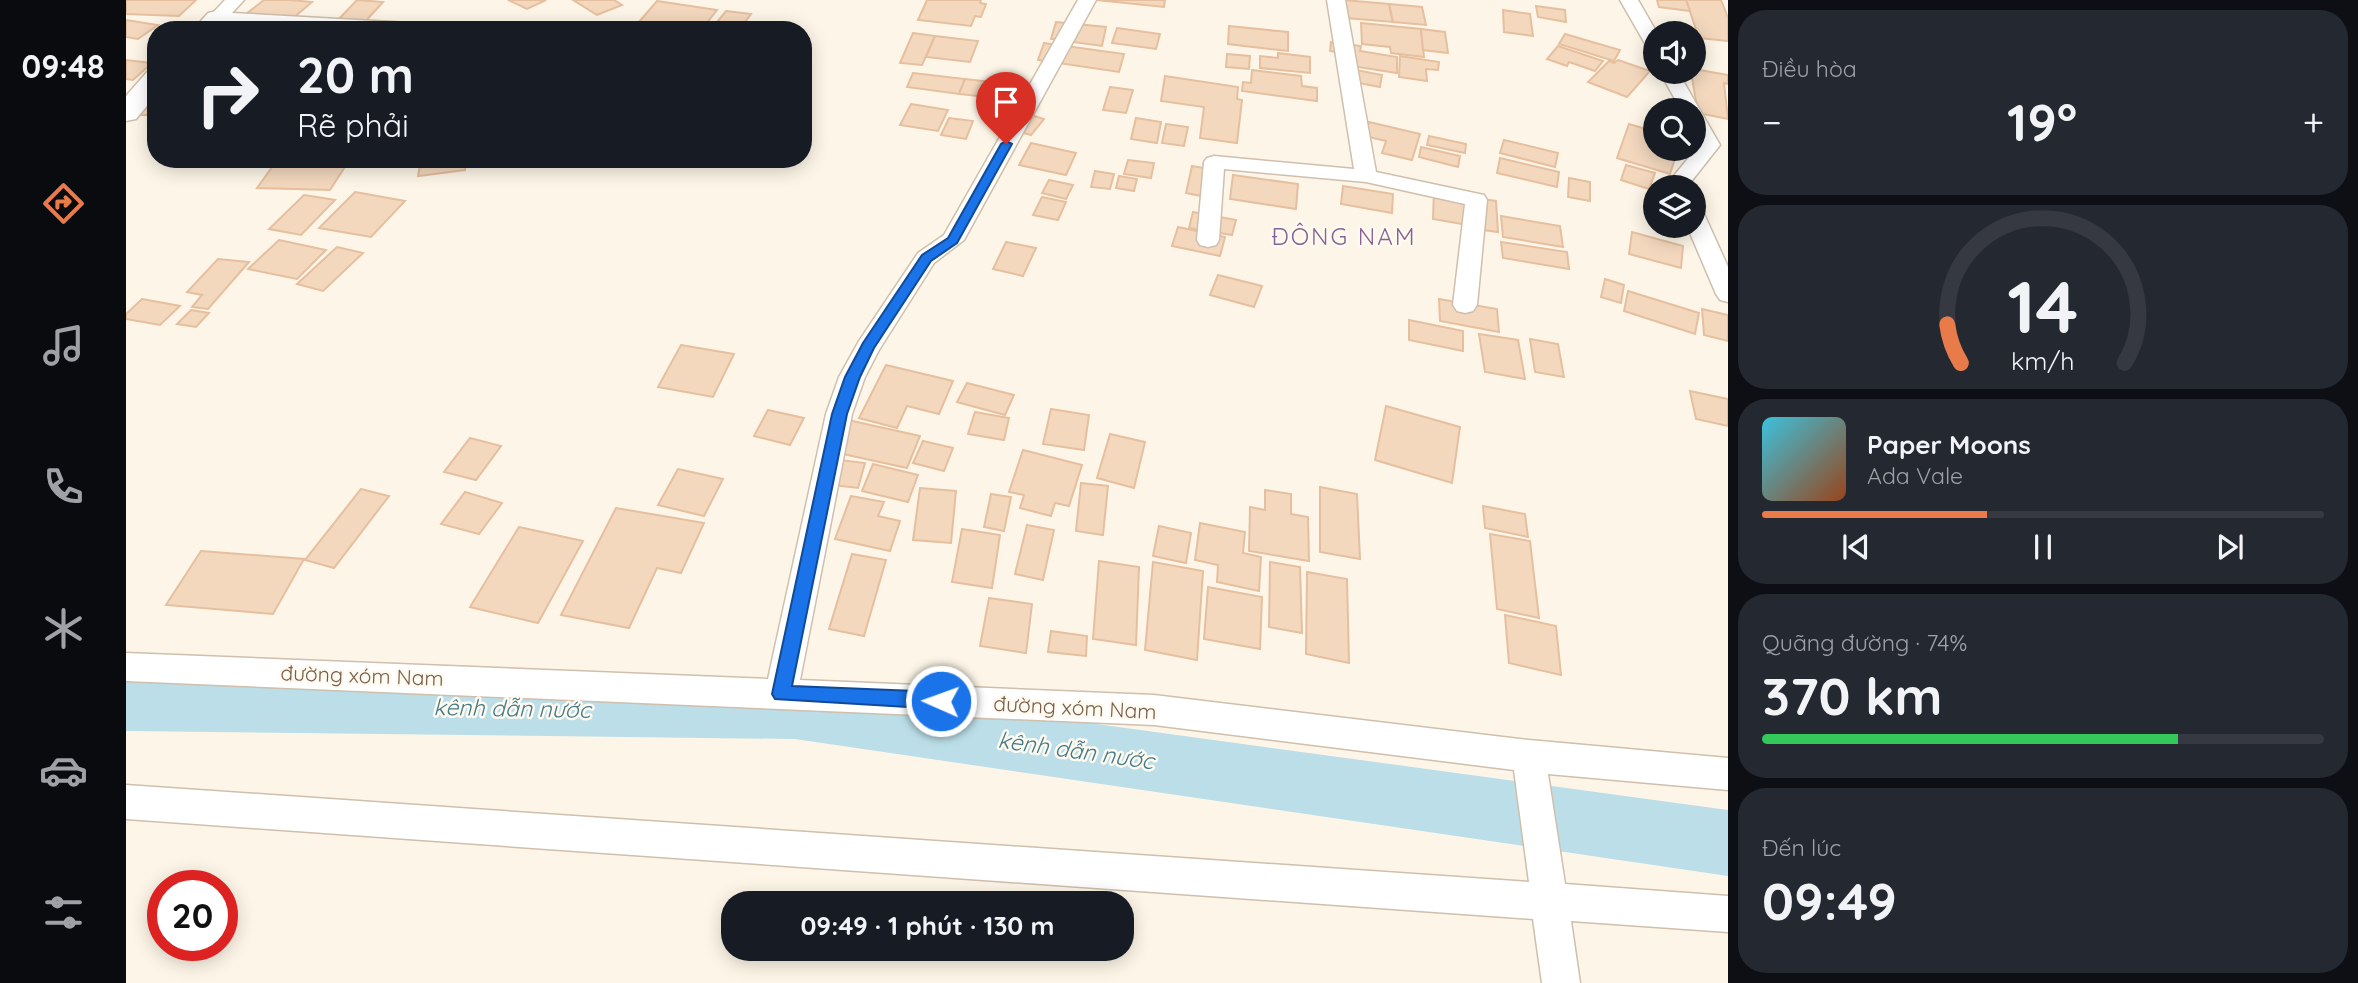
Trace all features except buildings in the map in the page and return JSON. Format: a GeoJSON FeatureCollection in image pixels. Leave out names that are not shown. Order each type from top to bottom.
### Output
{"type":"FeatureCollection","features":[{"type":"Feature","properties":{"kind":"street"},"geometry":{"type":"LineString","coordinates":[[126,113],[147,90]]}},
{"type":"Feature","properties":{"kind":"lane"},"geometry":{"type":"LineString","coordinates":[[214,21],[234,0]]}},
{"type":"Feature","properties":{"kind":"lane"},"geometry":{"type":"LineString","coordinates":[[781,694],[839,414],[852,377],[868,346],[926,258],[953,240],[1087,0]]}},
{"type":"Feature","properties":{"kind":"lane"},"geometry":{"type":"LineString","coordinates":[[1336,0],[1366,176]]}},
{"type":"Feature","properties":{"kind":"lane"},"geometry":{"type":"LineString","coordinates":[[1629,0],[1643,24]]}},
{"type":"Feature","properties":{"kind":"lane"},"geometry":{"type":"LineString","coordinates":[[1686,175],[1697,161]]}},
{"type":"Feature","properties":{"kind":"lane"},"geometry":{"type":"LineString","coordinates":[[1208,240],[1214,162],[1366,176],[1476,200],[1465,304]]}},
{"type":"Feature","properties":{"kind":"lane"},"geometry":{"type":"LineString","coordinates":[[1704,238],[1728,294]]}},
{"type":"Feature","properties":{"kind":"lane","name":"đường xóm Nam"},"geometry":{"type":"LineString","coordinates":[[126,667],[1154,710],[1530,763],[1728,774]]}},
{"type":"Feature","properties":{"kind":"lane"},"geometry":{"type":"LineString","coordinates":[[1530,763],[1560,983]]}},
{"type":"Feature","properties":{"kind":"lane"},"geometry":{"type":"LineString","coordinates":[[126,802],[1728,914]]}},
{"type":"Feature","properties":{"kind":"waterway","name":"kênh dẫn nước"},"geometry":{"type":"LineString","coordinates":[[126,703],[795,711],[1728,843]]}},
{"type":"Feature","properties":{"kind":"district","name":"ĐÔNG NAM"},"geometry":{"type":"Point","coordinates":[1344,236]}},
{"type":"Feature","properties":{"kind":"route"},"geometry":{"type":"LineString","coordinates":[[941,701],[781,694],[839,414],[852,377],[868,346],[926,258],[953,240],[1006,144]]}}]}
